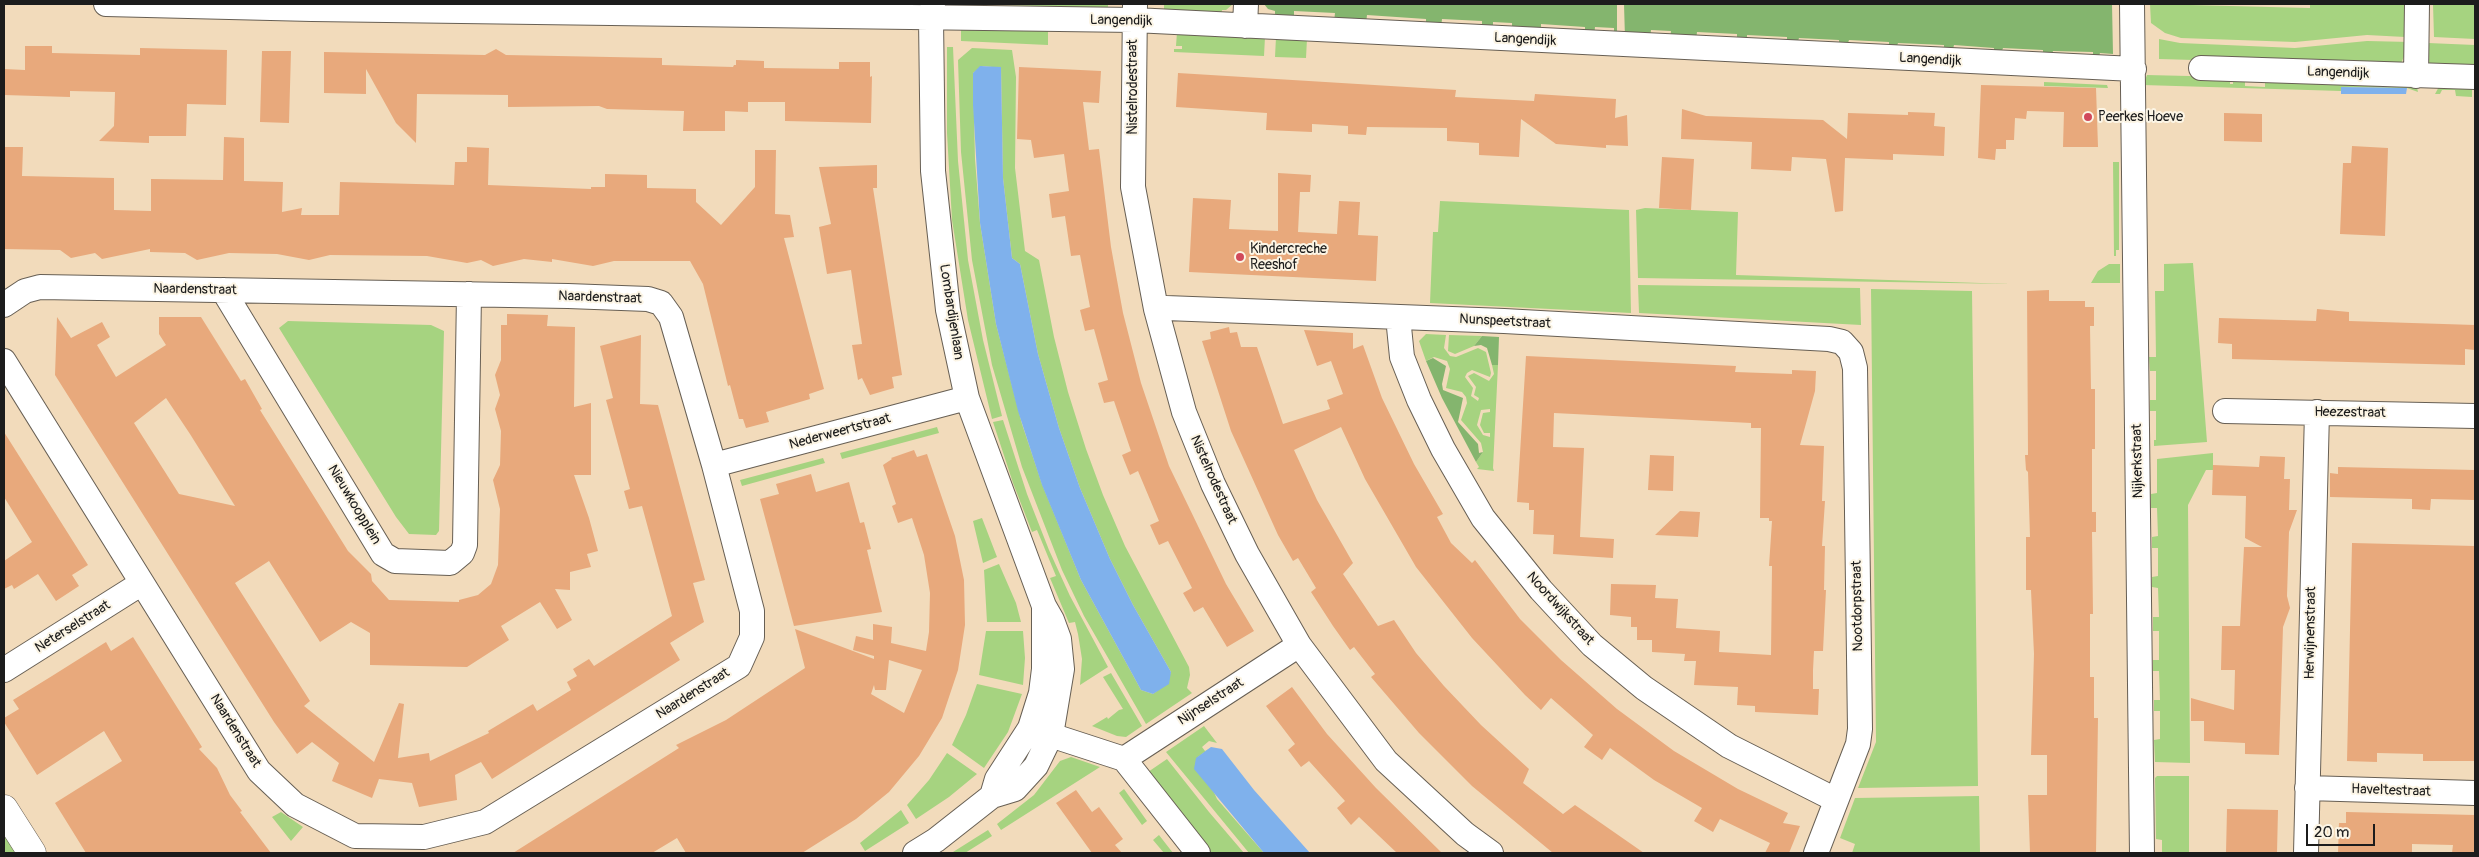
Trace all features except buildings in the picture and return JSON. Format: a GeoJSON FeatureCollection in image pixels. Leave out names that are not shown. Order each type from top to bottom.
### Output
{"type":"FeatureCollection","features":[{"type":"Feature","properties":{"kind":"street","name":"Langendijk"},"geometry":{"type":"LineString","coordinates":[[106,4],[1135,12],[1245,15],[2134,69]]}},
{"type":"Feature","properties":{"kind":"street","name":"Nijkerkstraat"},"geometry":{"type":"LineString","coordinates":[[2132,4],[2142,853]]}},
{"type":"Feature","properties":{"kind":"street"},"geometry":{"type":"LineString","coordinates":[[2416,76],[2417,4]]}},
{"type":"Feature","properties":{"kind":"street","name":"Lombardijenlaan"},"geometry":{"type":"LineString","coordinates":[[914,853],[936,840],[992,796],[1015,789],[1036,766],[1040,732],[1062,669],[1059,639],[1044,606],[967,398],[948,310],[933,171],[932,11]]}},
{"type":"Feature","properties":{"kind":"street","name":"Nistelrodestraat"},"geometry":{"type":"LineString","coordinates":[[1135,12],[1133,188],[1156,309],[1184,412],[1213,484],[1247,554],[1299,645],[1386,762],[1465,834],[1491,853]]}},
{"type":"Feature","properties":{"kind":"street","name":"Langendijk"},"geometry":{"type":"LineString","coordinates":[[2201,68],[2475,77]]}},
{"type":"Feature","properties":{"kind":"street","name":"Naardenstraat"},"geometry":{"type":"LineString","coordinates":[[4,305],[24,291],[40,287],[469,294],[648,299],[661,303],[671,317],[714,466],[752,611],[752,637],[738,666],[485,822],[424,838],[355,836],[295,805],[259,771],[4,361]]}},
{"type":"Feature","properties":{"kind":"street","name":"Nieuwkoopplein"},"geometry":{"type":"LineString","coordinates":[[223,290],[383,554],[396,561],[450,563],[462,553],[465,545],[469,294]]}},
{"type":"Feature","properties":{"kind":"street","name":"Nunspeetstraat"},"geometry":{"type":"LineString","coordinates":[[1156,309],[1398,317],[1829,339],[1842,342],[1851,352]]}},
{"type":"Feature","properties":{"kind":"street","name":"Noordwijkstraat"},"geometry":{"type":"LineString","coordinates":[[1398,317],[1402,357],[1419,400],[1443,449],[1482,518],[1540,590],[1592,645],[1644,688],[1729,746],[1836,800]]}},
{"type":"Feature","properties":{"kind":"street","name":"Nootdorpstraat"},"geometry":{"type":"LineString","coordinates":[[1816,853],[1858,744],[1860,729],[1855,378],[1851,352]]}},
{"type":"Feature","properties":{"kind":"street","name":"Nederweertstraat"},"geometry":{"type":"LineString","coordinates":[[714,466],[967,398]]}},
{"type":"Feature","properties":{"kind":"street","name":"Heezestraat"},"geometry":{"type":"LineString","coordinates":[[2225,410],[2475,416]]}},
{"type":"Feature","properties":{"kind":"street","name":"Herwijnenstraat"},"geometry":{"type":"LineString","coordinates":[[2306,853],[2317,412]]}},
{"type":"Feature","properties":{"kind":"street","name":"Neterselstraat"},"geometry":{"type":"LineString","coordinates":[[4,670],[142,583]]}},
{"type":"Feature","properties":{"kind":"street","name":"Nijnselstraat"},"geometry":{"type":"LineString","coordinates":[[1124,759],[1299,645]]}},
{"type":"Feature","properties":{"kind":"street"},"geometry":{"type":"LineString","coordinates":[[1040,732],[1124,759],[1198,853]]}},
{"type":"Feature","properties":{"kind":"street","name":"Haveltestraat"},"geometry":{"type":"LineString","coordinates":[[2308,788],[2475,793]]}},
{"type":"Feature","properties":{"kind":"street"},"geometry":{"type":"LineString","coordinates":[[4,809],[32,853]]}},
{"type":"Feature","properties":{"kind":"green space"},"geometry":{"type":"Polygon","coordinates":[[[964,4],[1108,4],[1108,8],[964,4]]]}},
{"type":"Feature","properties":{"kind":"green space"},"geometry":{"type":"Polygon","coordinates":[[[1164,4],[1233,4],[1226,10],[1222,10],[1221,16],[1164,14],[1164,4]]]}},
{"type":"Feature","properties":{"kind":"green space"},"geometry":{"type":"Polygon","coordinates":[[[1264,4],[1617,4],[1617,37],[1614,37],[1614,28],[1595,27],[1594,37],[1585,36],[1585,27],[1541,24],[1541,34],[1512,32],[1512,23],[1493,22],[1493,31],[1482,30],[1482,21],[1442,19],[1441,28],[1426,27],[1426,19],[1367,15],[1366,24],[1334,22],[1335,13],[1294,11],[1294,20],[1275,19],[1275,11],[1268,9],[1264,4]]]}},
{"type":"Feature","properties":{"kind":"green space"},"geometry":{"type":"Polygon","coordinates":[[[1624,4],[2112,4],[2113,54],[2100,53],[2099,56],[2093,56],[2093,52],[2053,51],[2052,54],[2043,53],[2043,50],[2003,48],[2002,51],[1994,51],[1994,48],[1954,45],[1953,49],[1944,48],[1944,45],[1898,43],[1897,46],[1889,45],[1889,42],[1849,40],[1848,43],[1839,43],[1839,40],[1799,38],[1798,41],[1787,40],[1787,37],[1747,35],[1747,38],[1737,37],[1737,34],[1697,32],[1696,41],[1670,40],[1671,31],[1651,30],[1650,39],[1625,38],[1624,4]]]}},
{"type":"Feature","properties":{"kind":"green space"},"geometry":{"type":"Polygon","coordinates":[[[2150,4],[2310,8],[2310,4],[2404,4],[2405,37],[2367,35],[2295,42],[2181,38],[2165,33],[2151,23],[2150,4]]]}},
{"type":"Feature","properties":{"kind":"green space"},"geometry":{"type":"Polygon","coordinates":[[[2433,4],[2475,4],[2475,39],[2434,37],[2433,4]]]}},
{"type":"Feature","properties":{"kind":"green space"},"geometry":{"type":"Polygon","coordinates":[[[961,28],[1048,30],[1048,45],[961,41],[961,28]]]}},
{"type":"Feature","properties":{"kind":"green space"},"geometry":{"type":"Polygon","coordinates":[[[1177,32],[1265,37],[1264,56],[1174,52],[1174,49],[1182,49],[1182,46],[1176,46],[1177,32]]]}},
{"type":"Feature","properties":{"kind":"green space"},"geometry":{"type":"Polygon","coordinates":[[[1276,37],[1307,39],[1306,58],[1275,57],[1276,37]]]}},
{"type":"Feature","properties":{"kind":"green space"},"geometry":{"type":"Polygon","coordinates":[[[2159,39],[2180,43],[2295,48],[2367,41],[2410,42],[2400,66],[2159,59],[2159,39]]]}},
{"type":"Feature","properties":{"kind":"green space"},"geometry":{"type":"Polygon","coordinates":[[[2428,43],[2475,45],[2475,69],[2428,67],[2428,43]]]}},
{"type":"Feature","properties":{"kind":"green space"},"geometry":{"type":"Polygon","coordinates":[[[947,47],[953,47],[958,161],[968,260],[983,340],[1002,416],[992,419],[968,320],[952,220],[947,133],[947,47]]]}},
{"type":"Feature","properties":{"kind":"green space"},"geometry":{"type":"Polygon","coordinates":[[[972,48],[1012,50],[1016,77],[1015,168],[1025,251],[1039,260],[1054,337],[1068,392],[1103,495],[1125,546],[1189,667],[1190,675],[1187,688],[1192,693],[1146,724],[1084,616],[1062,570],[1022,467],[992,365],[972,260],[961,152],[958,60],[972,48]],[[983,66],[973,73],[975,159],[980,223],[996,324],[1022,424],[1042,484],[1081,580],[1141,690],[1153,694],[1166,684],[1171,672],[1133,605],[1110,559],[1080,488],[1059,428],[1038,354],[1020,264],[1012,258],[1003,178],[1001,68],[983,66]]]}},
{"type":"Feature","properties":{"kind":"green space"},"geometry":{"type":"Polygon","coordinates":[[[2147,75],[2230,77],[2230,84],[2233,84],[2233,78],[2245,78],[2245,86],[2265,87],[2265,78],[2416,83],[2418,92],[2407,88],[2341,87],[2341,91],[2143,85],[2147,75]]]}},
{"type":"Feature","properties":{"kind":"green space"},"geometry":{"type":"Polygon","coordinates":[[[2044,82],[2107,85],[2108,88],[2044,86],[2044,82]]]}},
{"type":"Feature","properties":{"kind":"green space"},"geometry":{"type":"Polygon","coordinates":[[[2441,83],[2475,85],[2475,90],[2472,90],[2472,97],[2456,96],[2455,90],[2442,90],[2440,94],[2435,94],[2441,83]]]}},
{"type":"Feature","properties":{"kind":"green space"},"geometry":{"type":"Polygon","coordinates":[[[2113,162],[2119,162],[2119,250],[2116,250],[2116,256],[2114,256],[2113,162]]]}},
{"type":"Feature","properties":{"kind":"green space"},"geometry":{"type":"Polygon","coordinates":[[[1440,201],[1629,210],[1631,313],[1430,303],[1433,232],[1438,232],[1440,201]]]}},
{"type":"Feature","properties":{"kind":"green space"},"geometry":{"type":"Polygon","coordinates":[[[1645,208],[1738,212],[1736,275],[2011,284],[1638,278],[1636,210],[1645,208]]]}},
{"type":"Feature","properties":{"kind":"green space"},"geometry":{"type":"Polygon","coordinates":[[[2193,263],[2207,442],[2154,446],[2154,440],[2156,440],[2156,411],[2150,411],[2150,400],[2156,400],[2156,371],[2150,371],[2149,357],[2156,357],[2155,291],[2164,291],[2164,264],[2193,263]]]}},
{"type":"Feature","properties":{"kind":"green space"},"geometry":{"type":"Polygon","coordinates":[[[2109,264],[2120,264],[2120,283],[2091,283],[2098,271],[2109,264]]]}},
{"type":"Feature","properties":{"kind":"green space"},"geometry":{"type":"Polygon","coordinates":[[[1638,285],[1860,288],[1861,325],[1639,313],[1638,285]]]}},
{"type":"Feature","properties":{"kind":"green space"},"geometry":{"type":"Polygon","coordinates":[[[1871,289],[1972,291],[1978,786],[1858,788],[1876,742],[1871,289]]]}},
{"type":"Feature","properties":{"kind":"green space"},"geometry":{"type":"Polygon","coordinates":[[[288,321],[431,325],[444,331],[439,531],[436,535],[409,534],[396,517],[279,328],[288,321]]]}},
{"type":"Feature","properties":{"kind":"green space"},"geometry":{"type":"Polygon","coordinates":[[[1426,334],[1446,335],[1444,348],[1450,356],[1456,357],[1478,348],[1486,352],[1491,373],[1490,377],[1472,370],[1465,377],[1473,388],[1471,396],[1478,401],[1479,398],[1474,395],[1476,387],[1468,376],[1474,373],[1489,381],[1494,374],[1492,365],[1498,365],[1494,471],[1477,469],[1479,467],[1476,462],[1483,452],[1481,443],[1461,420],[1467,403],[1466,397],[1462,392],[1446,388],[1450,369],[1447,361],[1434,357],[1426,361],[1419,341],[1426,334]],[[1490,409],[1481,410],[1477,425],[1483,435],[1490,437],[1490,433],[1484,433],[1480,425],[1483,413],[1490,412],[1490,409]]]}},
{"type":"Feature","properties":{"kind":"green space"},"geometry":{"type":"Polygon","coordinates":[[[1449,335],[1482,336],[1474,346],[1455,354],[1448,351],[1449,335]]]}},
{"type":"Feature","properties":{"kind":"green space"},"geometry":{"type":"Polygon","coordinates":[[[1482,336],[1499,337],[1498,365],[1492,365],[1487,348],[1481,345],[1474,346],[1482,336]]]}},
{"type":"Feature","properties":{"kind":"green space"},"geometry":{"type":"Polygon","coordinates":[[[1433,358],[1446,366],[1442,384],[1443,390],[1463,398],[1458,422],[1478,444],[1479,453],[1483,452],[1476,462],[1442,398],[1426,361],[1433,358]]]}},
{"type":"Feature","properties":{"kind":"green space"},"geometry":{"type":"Polygon","coordinates":[[[1003,420],[1027,494],[1049,550],[1070,596],[1108,667],[1080,685],[1082,659],[1075,622],[1069,623],[1050,578],[1056,576],[1037,530],[1032,532],[1013,483],[993,422],[1003,420]]]}},
{"type":"Feature","properties":{"kind":"green space"},"geometry":{"type":"Polygon","coordinates":[[[937,427],[939,433],[842,459],[840,453],[937,427]]]}},
{"type":"Feature","properties":{"kind":"green space"},"geometry":{"type":"Polygon","coordinates":[[[2213,453],[2213,470],[2206,470],[2188,505],[2190,763],[2155,762],[2154,740],[2160,739],[2160,711],[2154,711],[2154,700],[2160,700],[2159,671],[2153,671],[2153,660],[2159,660],[2159,631],[2153,631],[2153,617],[2159,617],[2158,588],[2152,587],[2152,577],[2158,576],[2158,548],[2152,548],[2152,537],[2158,536],[2157,508],[2151,508],[2151,494],[2157,493],[2157,459],[2213,453]]]}},
{"type":"Feature","properties":{"kind":"green space"},"geometry":{"type":"Polygon","coordinates":[[[823,458],[825,463],[742,486],[740,480],[823,458]]]}},
{"type":"Feature","properties":{"kind":"green space"},"geometry":{"type":"Polygon","coordinates":[[[982,518],[997,557],[983,563],[973,521],[982,518]]]}},
{"type":"Feature","properties":{"kind":"green space"},"geometry":{"type":"Polygon","coordinates":[[[999,564],[1016,603],[1021,622],[987,622],[984,570],[999,564]]]}},
{"type":"Feature","properties":{"kind":"green space"},"geometry":{"type":"Polygon","coordinates":[[[986,631],[1023,631],[1025,658],[1023,685],[979,675],[986,631]]]}},
{"type":"Feature","properties":{"kind":"green space"},"geometry":{"type":"Polygon","coordinates":[[[1111,673],[1142,726],[1126,737],[1117,736],[1092,726],[1107,717],[1108,719],[1123,709],[1103,677],[1111,673]]]}},
{"type":"Feature","properties":{"kind":"green space"},"geometry":{"type":"Polygon","coordinates":[[[977,684],[1022,694],[1008,732],[984,768],[952,745],[966,715],[977,684]]]}},
{"type":"Feature","properties":{"kind":"green space"},"geometry":{"type":"Polygon","coordinates":[[[1204,726],[1217,743],[1209,741],[1202,747],[1205,751],[1209,749],[1198,757],[1217,799],[1264,853],[1249,853],[1166,752],[1204,726]]]}},
{"type":"Feature","properties":{"kind":"green space"},"geometry":{"type":"Polygon","coordinates":[[[947,753],[977,774],[949,797],[916,819],[907,805],[929,780],[947,753]]]}},
{"type":"Feature","properties":{"kind":"green space"},"geometry":{"type":"Polygon","coordinates":[[[1071,757],[1100,767],[1001,830],[997,824],[1034,795],[1060,761],[1071,757]]]}},
{"type":"Feature","properties":{"kind":"green space"},"geometry":{"type":"Polygon","coordinates":[[[1167,759],[1244,853],[1211,853],[1191,829],[1148,772],[1167,759]]]}},
{"type":"Feature","properties":{"kind":"green space"},"geometry":{"type":"Polygon","coordinates":[[[2157,776],[2189,776],[2189,853],[2162,853],[2162,840],[2156,839],[2155,778],[2157,776]]]}},
{"type":"Feature","properties":{"kind":"green space"},"geometry":{"type":"Polygon","coordinates":[[[1124,789],[1147,821],[1142,825],[1119,793],[1124,789]]]}},
{"type":"Feature","properties":{"kind":"green space"},"geometry":{"type":"Polygon","coordinates":[[[1979,796],[1980,853],[1852,853],[1855,844],[1840,838],[1855,798],[1979,796]]]}},
{"type":"Feature","properties":{"kind":"green space"},"geometry":{"type":"Polygon","coordinates":[[[901,810],[909,823],[865,851],[860,843],[901,810]]]}},
{"type":"Feature","properties":{"kind":"green space"},"geometry":{"type":"Polygon","coordinates":[[[281,812],[303,827],[291,841],[272,817],[281,812]]]}},
{"type":"Feature","properties":{"kind":"green space"},"geometry":{"type":"Polygon","coordinates":[[[4,818],[26,853],[4,853],[4,818]]]}},
{"type":"Feature","properties":{"kind":"green space"},"geometry":{"type":"Polygon","coordinates":[[[988,830],[992,836],[965,853],[953,852],[988,830]]]}},
{"type":"Feature","properties":{"kind":"green space"},"geometry":{"type":"Polygon","coordinates":[[[1159,835],[1173,853],[1164,853],[1153,840],[1159,835]]]}},
{"type":"Feature","properties":{"kind":"water"},"geometry":{"type":"Polygon","coordinates":[[[980,66],[1001,67],[1003,178],[1012,258],[1020,264],[1038,354],[1059,428],[1080,488],[1110,559],[1133,605],[1171,672],[1169,684],[1153,694],[1141,690],[1081,580],[1042,485],[1018,411],[996,324],[980,223],[973,73],[980,66]]]}},
{"type":"Feature","properties":{"kind":"water"},"geometry":{"type":"Polygon","coordinates":[[[2341,87],[2407,88],[2406,94],[2341,94],[2341,87]]]}},
{"type":"Feature","properties":{"kind":"water"},"geometry":{"type":"Polygon","coordinates":[[[1211,747],[1222,749],[1254,790],[1310,853],[1264,853],[1194,769],[1196,758],[1211,747]]]}},
{"type":"Feature","properties":{"kind":"place","name":"Peerkes Hoeve"},"geometry":{"type":"Point","coordinates":[2088,117]}},
{"type":"Feature","properties":{"kind":"place","name":"Kindercreche Reeshof"},"geometry":{"type":"Point","coordinates":[1240,257]}}]}
